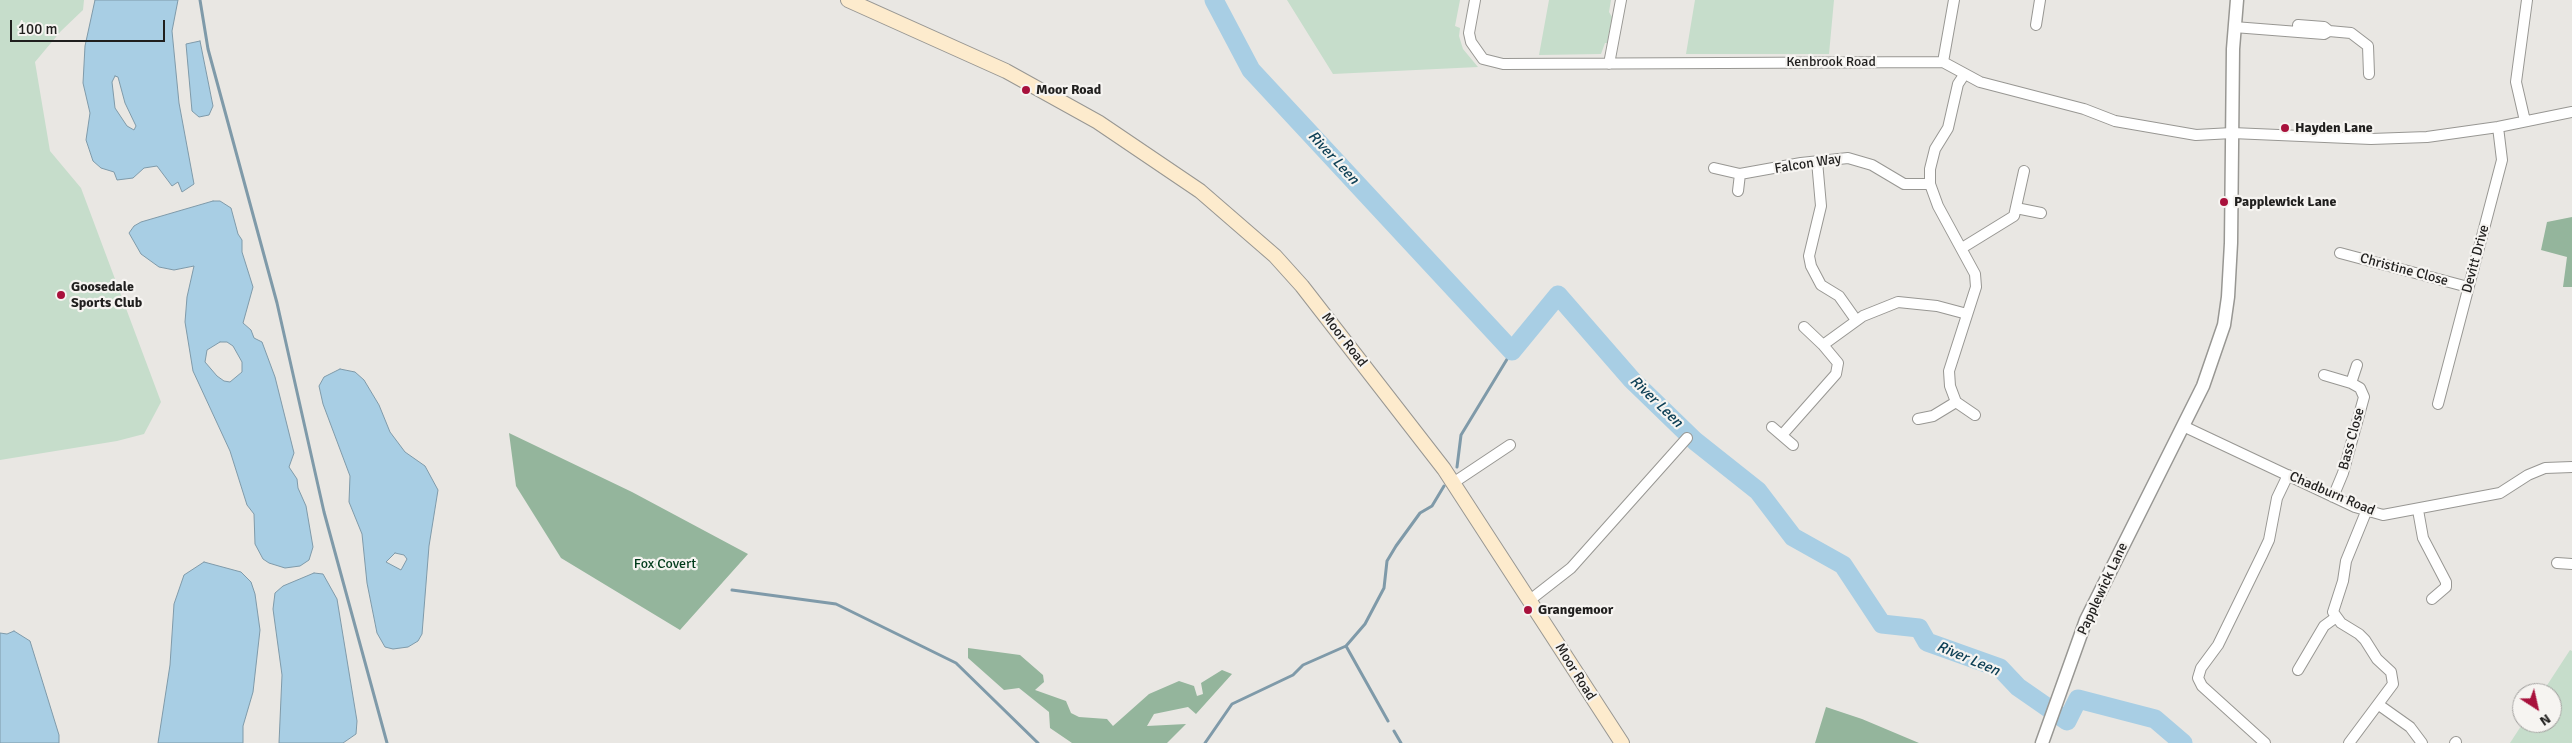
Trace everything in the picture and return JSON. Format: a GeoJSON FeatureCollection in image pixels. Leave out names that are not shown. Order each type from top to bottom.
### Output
{"type":"FeatureCollection","features":[{"type":"Feature","properties":{"kind":"main road","name":"Moor Road"},"geometry":{"type":"LineString","coordinates":[[848,0],[1006,71],[1050,94],[1098,122],[1200,192],[1243,226],[1302,286],[1453,483],[1622,743]]}},
{"type":"Feature","properties":{"kind":"street","name":"Kenbrook Road"},"geometry":{"type":"LineString","coordinates":[[1475,0],[1469,33],[1470,42],[1483,59],[1502,64],[1943,62]]}},
{"type":"Feature","properties":{"kind":"street"},"geometry":{"type":"LineString","coordinates":[[1609,64],[1621,0]]}},
{"type":"Feature","properties":{"kind":"street"},"geometry":{"type":"LineString","coordinates":[[1954,0],[1943,62],[1964,75],[2005,90],[2084,109],[2116,121],[2196,135],[2232,133],[2398,138],[2426,137],[2498,127],[2572,112]]}},
{"type":"Feature","properties":{"kind":"street"},"geometry":{"type":"LineString","coordinates":[[2036,25],[2040,0]]}},
{"type":"Feature","properties":{"kind":"street","name":"Papplewick Lane"},"geometry":{"type":"LineString","coordinates":[[2042,743],[2086,620],[2183,426],[2215,356],[2224,325],[2231,252],[2234,24],[2237,0]]}},
{"type":"Feature","properties":{"kind":"street"},"geometry":{"type":"LineString","coordinates":[[2525,122],[2516,82],[2526,0]]}},
{"type":"Feature","properties":{"kind":"street"},"geometry":{"type":"LineString","coordinates":[[2234,24],[2324,27],[2329,31],[2351,33],[2368,46],[2369,74]]}},
{"type":"Feature","properties":{"kind":"street"},"geometry":{"type":"LineString","coordinates":[[1964,75],[1958,84],[1948,128],[1935,148],[1930,169],[1930,184],[1938,206],[1972,266],[1976,281],[1950,371],[1950,386],[1956,402],[1975,415]]}},
{"type":"Feature","properties":{"kind":"street","name":"Devitt Drive"},"geometry":{"type":"LineString","coordinates":[[2438,404],[2502,160],[2498,127]]}},
{"type":"Feature","properties":{"kind":"street","name":"Falcon Way"},"geometry":{"type":"LineString","coordinates":[[1714,168],[1740,174],[1817,161],[1848,158],[1872,165],[1904,184],[1930,184]]}},
{"type":"Feature","properties":{"kind":"street"},"geometry":{"type":"LineString","coordinates":[[1817,161],[1821,206],[1809,256],[1811,266],[1821,285],[1839,296],[1856,320]]}},
{"type":"Feature","properties":{"kind":"street"},"geometry":{"type":"LineString","coordinates":[[1962,248],[2014,216],[2024,171]]}},
{"type":"Feature","properties":{"kind":"street"},"geometry":{"type":"LineString","coordinates":[[1738,191],[1740,174]]}},
{"type":"Feature","properties":{"kind":"street"},"geometry":{"type":"LineString","coordinates":[[2016,208],[2041,213]]}},
{"type":"Feature","properties":{"kind":"street","name":"Christine Close"},"geometry":{"type":"LineString","coordinates":[[2340,253],[2468,287]]}},
{"type":"Feature","properties":{"kind":"street"},"geometry":{"type":"LineString","coordinates":[[1823,345],[1871,311],[1898,302],[1936,306],[1967,314]]}},
{"type":"Feature","properties":{"kind":"street"},"geometry":{"type":"LineString","coordinates":[[1782,435],[1836,374],[1838,362],[1804,327]]}},
{"type":"Feature","properties":{"kind":"street"},"geometry":{"type":"LineString","coordinates":[[2324,375],[2351,383],[2357,365]]}},
{"type":"Feature","properties":{"kind":"street","name":"Bass Close"},"geometry":{"type":"LineString","coordinates":[[2333,497],[2343,473],[2364,397],[2360,388],[2351,383]]}},
{"type":"Feature","properties":{"kind":"street"},"geometry":{"type":"LineString","coordinates":[[2441,391],[2452,393]]}},
{"type":"Feature","properties":{"kind":"street"},"geometry":{"type":"LineString","coordinates":[[1918,419],[1933,416],[1956,402]]}},
{"type":"Feature","properties":{"kind":"street"},"geometry":{"type":"LineString","coordinates":[[1772,426],[1793,445]]}},
{"type":"Feature","properties":{"kind":"street","name":"Chadburn Road"},"geometry":{"type":"LineString","coordinates":[[2183,426],[2366,512],[2383,515],[2418,510],[2500,493],[2528,475],[2545,468],[2572,467]]}},
{"type":"Feature","properties":{"kind":"street"},"geometry":{"type":"LineString","coordinates":[[1530,600],[1576,562],[1687,438]]}},
{"type":"Feature","properties":{"kind":"street"},"geometry":{"type":"LineString","coordinates":[[1453,483],[1510,445]]}},
{"type":"Feature","properties":{"kind":"street"},"geometry":{"type":"LineString","coordinates":[[2265,743],[2202,686],[2198,678],[2201,668],[2218,645],[2262,556],[2268,540],[2277,498],[2288,475]]}},
{"type":"Feature","properties":{"kind":"street"},"geometry":{"type":"LineString","coordinates":[[2418,510],[2423,538],[2446,582],[2446,588],[2432,598]]}},
{"type":"Feature","properties":{"kind":"street"},"geometry":{"type":"LineString","coordinates":[[2335,618],[2334,603],[2343,581],[2346,561],[2366,512]]}},
{"type":"Feature","properties":{"kind":"street"},"geometry":{"type":"LineString","coordinates":[[2557,563],[2572,564]]}},
{"type":"Feature","properties":{"kind":"street"},"geometry":{"type":"LineString","coordinates":[[2298,670],[2324,626],[2335,618]]}},
{"type":"Feature","properties":{"kind":"street"},"geometry":{"type":"LineString","coordinates":[[2335,618],[2359,634],[2377,659],[2391,672],[2393,684],[2379,705],[2348,743]]}},
{"type":"Feature","properties":{"kind":"street"},"geometry":{"type":"LineString","coordinates":[[2379,705],[2410,727],[2422,743]]}},
{"type":"Feature","properties":{"kind":"green space","name":"Goosedale Sports Club"},"geometry":{"type":"Polygon","coordinates":[[[0,0],[84,0],[83,10],[61,31],[35,62],[50,151],[81,188],[161,402],[144,434],[117,441],[0,460],[0,0]]]}},
{"type":"Feature","properties":{"kind":"green space"},"geometry":{"type":"Polygon","coordinates":[[[1287,0],[1460,0],[1455,26],[1460,28],[1459,36],[1463,49],[1478,67],[1333,74],[1287,0]]]}},
{"type":"Feature","properties":{"kind":"green space"},"geometry":{"type":"Polygon","coordinates":[[[1549,0],[1611,0],[1609,12],[1612,17],[1607,43],[1605,43],[1601,54],[1539,55],[1549,0]]]}},
{"type":"Feature","properties":{"kind":"green space"},"geometry":{"type":"Polygon","coordinates":[[[1695,0],[1834,0],[1829,54],[1686,54],[1695,0]]]}},
{"type":"Feature","properties":{"kind":"green space"},"geometry":{"type":"Polygon","coordinates":[[[2572,217],[2572,287],[2563,287],[2567,257],[2541,250],[2547,222],[2572,217]]]}},
{"type":"Feature","properties":{"kind":"green space","name":"Fox Covert"},"geometry":{"type":"Polygon","coordinates":[[[509,433],[632,492],[748,554],[680,630],[561,558],[516,486],[509,433]]]}},
{"type":"Feature","properties":{"kind":"green space"},"geometry":{"type":"Polygon","coordinates":[[[968,648],[1020,655],[1043,675],[1044,682],[1035,690],[1066,701],[1071,713],[1079,717],[1107,719],[1113,726],[1149,694],[1179,681],[1194,686],[1197,696],[1203,694],[1201,683],[1222,670],[1232,674],[1196,714],[1188,707],[1154,714],[1147,726],[1186,724],[1167,743],[1072,743],[1050,728],[1049,712],[1019,688],[1004,690],[968,658],[968,648]]]}},
{"type":"Feature","properties":{"kind":"green space"},"geometry":{"type":"Polygon","coordinates":[[[2570,650],[2572,651],[2572,743],[2510,743],[2516,733],[2562,733],[2562,683],[2549,683],[2570,650]]]}},
{"type":"Feature","properties":{"kind":"green space"},"geometry":{"type":"Polygon","coordinates":[[[1826,707],[1862,719],[1919,743],[1815,743],[1826,707]]]}},
{"type":"Feature","properties":{"kind":"water"},"geometry":{"type":"Polygon","coordinates":[[[95,0],[178,0],[172,31],[179,103],[194,184],[182,192],[178,182],[172,186],[157,166],[144,168],[133,178],[117,180],[114,172],[101,168],[93,161],[86,140],[90,113],[83,83],[85,46],[95,0]],[[115,76],[112,82],[115,108],[127,126],[134,130],[136,126],[125,103],[118,77],[115,76]]]}},
{"type":"Feature","properties":{"kind":"water"},"geometry":{"type":"Polygon","coordinates":[[[200,41],[213,106],[209,115],[199,117],[192,111],[186,44],[200,41]]]}},
{"type":"Feature","properties":{"kind":"water"},"geometry":{"type":"Polygon","coordinates":[[[213,201],[220,201],[231,208],[238,234],[242,240],[242,252],[253,287],[243,323],[251,330],[254,338],[262,342],[275,377],[294,453],[289,467],[297,479],[298,488],[306,506],[313,547],[309,560],[300,566],[285,568],[269,563],[263,559],[255,544],[254,514],[247,505],[230,451],[193,371],[185,322],[187,297],[194,266],[174,270],[159,267],[141,254],[129,233],[134,226],[141,222],[213,201]],[[220,342],[207,350],[205,362],[217,376],[224,381],[230,382],[242,372],[242,362],[233,346],[227,342],[220,342]]]}},
{"type":"Feature","properties":{"kind":"water"},"geometry":{"type":"Polygon","coordinates":[[[340,369],[355,372],[364,380],[379,405],[390,432],[405,452],[425,466],[438,490],[429,546],[422,634],[418,641],[408,647],[393,649],[385,647],[377,633],[367,583],[362,534],[349,502],[350,476],[323,404],[319,386],[324,377],[340,369]],[[395,553],[386,562],[401,570],[407,559],[404,555],[395,553]]]}},
{"type":"Feature","properties":{"kind":"water"},"geometry":{"type":"Polygon","coordinates":[[[204,562],[241,572],[251,582],[255,594],[260,630],[253,692],[243,726],[243,743],[158,743],[170,665],[174,604],[184,575],[204,562]]]}},
{"type":"Feature","properties":{"kind":"water"},"geometry":{"type":"Polygon","coordinates":[[[314,573],[323,574],[337,599],[357,721],[356,734],[343,743],[279,743],[282,675],[273,609],[275,593],[283,586],[314,573]]]}},
{"type":"Feature","properties":{"kind":"water"},"geometry":{"type":"Polygon","coordinates":[[[14,631],[30,641],[59,735],[59,743],[0,743],[0,633],[7,634],[14,631]]]}},
{"type":"Feature","properties":{"kind":"waterway"},"geometry":{"type":"LineString","coordinates":[[200,0],[208,49],[277,303],[324,512],[387,743]]}},
{"type":"Feature","properties":{"kind":"waterway","name":"River Leen"},"geometry":{"type":"LineString","coordinates":[[1214,0],[1251,70],[1512,351],[1558,295],[1632,380],[1695,441],[1758,491],[1793,537],[1843,565],[1882,624],[1919,628],[1927,642],[2000,668],[2018,687],[2067,721],[2078,699],[2155,719],[2183,743]]}},
{"type":"Feature","properties":{"kind":"waterway"},"geometry":{"type":"LineString","coordinates":[[1457,467],[1461,435],[1512,351]]}},
{"type":"Feature","properties":{"kind":"waterway"},"geometry":{"type":"LineString","coordinates":[[1205,743],[1232,704],[1293,675],[1303,665],[1346,646],[1365,624],[1384,588],[1387,561],[1396,546],[1420,513],[1432,506],[1444,486]]}},
{"type":"Feature","properties":{"kind":"waterway"},"geometry":{"type":"LineString","coordinates":[[732,590],[836,604],[956,663],[1038,743]]}},
{"type":"Feature","properties":{"kind":"waterway"},"geometry":{"type":"LineString","coordinates":[[1346,646],[1388,721]]}},
{"type":"Feature","properties":{"kind":"waterway"},"geometry":{"type":"LineString","coordinates":[[1394,731],[1401,743]]}},
{"type":"Feature","properties":{"kind":"place","name":"Moor Road"},"geometry":{"type":"Point","coordinates":[1026,90]}},
{"type":"Feature","properties":{"kind":"place","name":"Hayden Lane"},"geometry":{"type":"Point","coordinates":[2285,128]}},
{"type":"Feature","properties":{"kind":"place","name":"Papplewick Lane"},"geometry":{"type":"Point","coordinates":[2224,202]}},
{"type":"Feature","properties":{"kind":"place","name":"Goosedale Sports Club"},"geometry":{"type":"Point","coordinates":[61,295]}},
{"type":"Feature","properties":{"kind":"place","name":"Grangemoor"},"geometry":{"type":"Point","coordinates":[1528,610]}}]}
